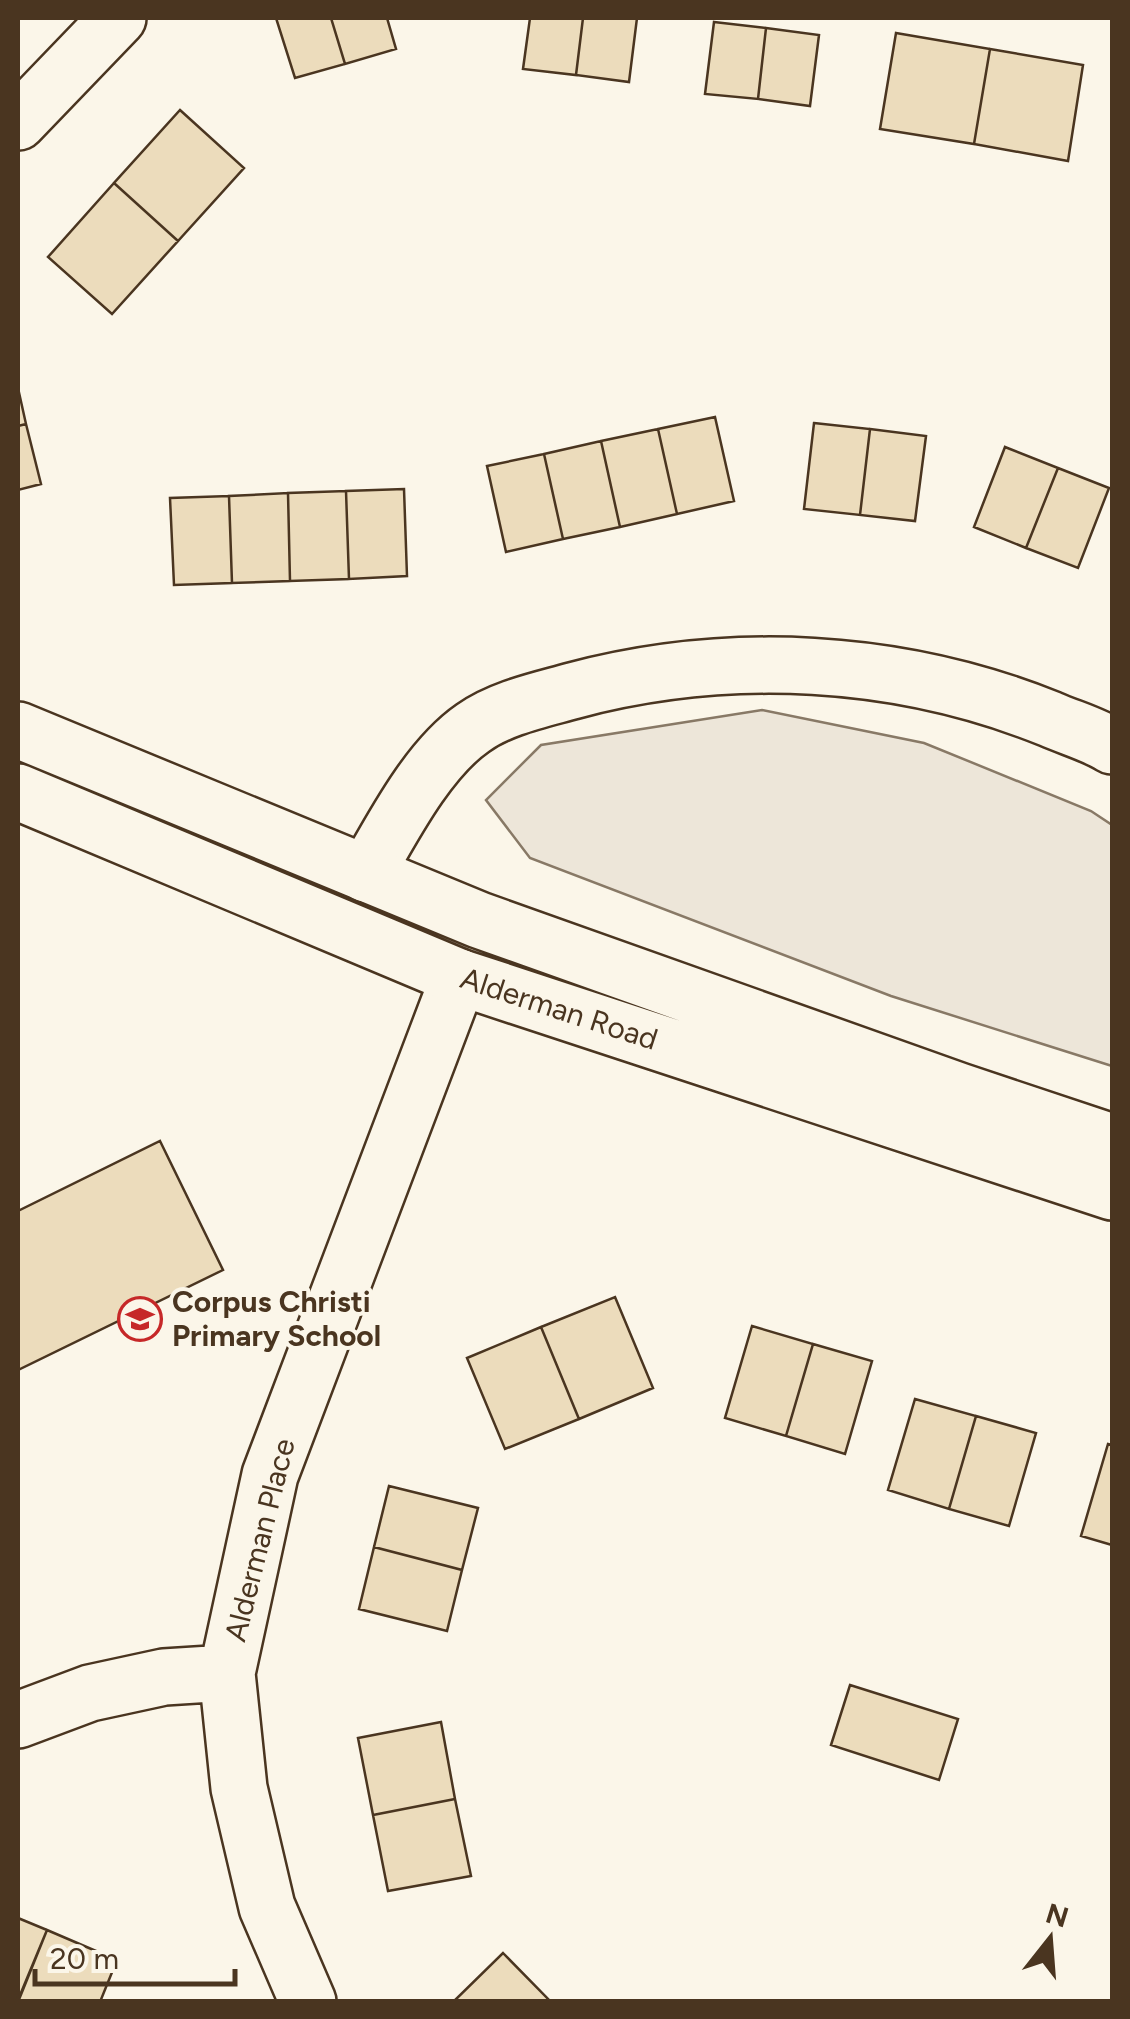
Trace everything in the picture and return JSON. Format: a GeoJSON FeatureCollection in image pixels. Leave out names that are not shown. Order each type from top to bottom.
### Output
{"type":"FeatureCollection","features":[{"type":"Feature","properties":{"kind":"street"},"geometry":{"type":"LineString","coordinates":[[18,122],[118,18]]}},
{"type":"Feature","properties":{"kind":"street"},"geometry":{"type":"LineString","coordinates":[[366,874],[443,754],[474,726],[527,703],[614,680],[780,664],[867,670],[954,686],[1026,710],[1112,746]]}},
{"type":"Feature","properties":{"kind":"street","name":"Alderman Road"},"geometry":{"type":"LineString","coordinates":[[18,730],[497,927],[1112,1142]]}},
{"type":"Feature","properties":{"kind":"street","name":"Alderman Road"},"geometry":{"type":"LineString","coordinates":[[18,792],[460,977],[1112,1192]]}},
{"type":"Feature","properties":{"kind":"street","name":"Alderman Place"},"geometry":{"type":"LineString","coordinates":[[308,2002],[267,1908],[240,1788],[227,1673],[270,1475],[460,977]]}},
{"type":"Feature","properties":{"kind":"street"},"geometry":{"type":"LineString","coordinates":[[18,1720],[90,1693],[164,1676],[227,1673]]}},
{"type":"Feature","properties":{"kind":"shaded area"},"geometry":{"type":"Polygon","coordinates":[[[762,710],[924,743],[1091,811],[1112,825],[1112,1066],[891,996],[530,858],[486,800],[541,745],[762,710]]]}},
{"type":"Feature","properties":{"kind":"building"},"geometry":{"type":"Polygon","coordinates":[[[276,18],[331,18],[345,64],[295,78],[276,18]]]}},
{"type":"Feature","properties":{"kind":"building"},"geometry":{"type":"Polygon","coordinates":[[[331,18],[387,18],[396,49],[345,64],[331,18]]]}},
{"type":"Feature","properties":{"kind":"building"},"geometry":{"type":"Polygon","coordinates":[[[530,18],[583,18],[576,75],[523,69],[530,18]]]}},
{"type":"Feature","properties":{"kind":"building"},"geometry":{"type":"Polygon","coordinates":[[[583,18],[637,18],[629,82],[576,75],[583,18]]]}},
{"type":"Feature","properties":{"kind":"building"},"geometry":{"type":"Polygon","coordinates":[[[714,22],[766,28],[758,99],[705,94],[714,22]]]}},
{"type":"Feature","properties":{"kind":"building"},"geometry":{"type":"Polygon","coordinates":[[[766,28],[819,35],[810,106],[758,99],[766,28]]]}},
{"type":"Feature","properties":{"kind":"building"},"geometry":{"type":"Polygon","coordinates":[[[896,33],[990,49],[974,144],[880,129],[896,33]]]}},
{"type":"Feature","properties":{"kind":"building"},"geometry":{"type":"Polygon","coordinates":[[[990,49],[1083,65],[1068,161],[974,144],[990,49]]]}},
{"type":"Feature","properties":{"kind":"building"},"geometry":{"type":"Polygon","coordinates":[[[180,110],[244,168],[178,241],[114,183],[180,110]]]}},
{"type":"Feature","properties":{"kind":"building"},"geometry":{"type":"Polygon","coordinates":[[[114,183],[178,241],[112,314],[48,257],[114,183]]]}},
{"type":"Feature","properties":{"kind":"building"},"geometry":{"type":"Polygon","coordinates":[[[18,388],[26,424],[18,426],[18,388]]]}},
{"type":"Feature","properties":{"kind":"building"},"geometry":{"type":"Polygon","coordinates":[[[715,417],[734,501],[677,514],[658,429],[715,417]]]}},
{"type":"Feature","properties":{"kind":"building"},"geometry":{"type":"Polygon","coordinates":[[[814,423],[870,429],[860,515],[804,509],[814,423]]]}},
{"type":"Feature","properties":{"kind":"building"},"geometry":{"type":"Polygon","coordinates":[[[26,424],[41,484],[18,490],[18,426],[26,424]]]}},
{"type":"Feature","properties":{"kind":"building"},"geometry":{"type":"Polygon","coordinates":[[[658,429],[677,514],[620,527],[601,441],[658,429]]]}},
{"type":"Feature","properties":{"kind":"building"},"geometry":{"type":"Polygon","coordinates":[[[870,429],[926,436],[915,521],[860,515],[870,429]]]}},
{"type":"Feature","properties":{"kind":"building"},"geometry":{"type":"Polygon","coordinates":[[[601,441],[620,527],[563,539],[544,454],[601,441]]]}},
{"type":"Feature","properties":{"kind":"building"},"geometry":{"type":"Polygon","coordinates":[[[1005,447],[1058,468],[1026,548],[974,527],[1005,447]]]}},
{"type":"Feature","properties":{"kind":"building"},"geometry":{"type":"Polygon","coordinates":[[[544,454],[563,539],[506,552],[487,466],[544,454]]]}},
{"type":"Feature","properties":{"kind":"building"},"geometry":{"type":"Polygon","coordinates":[[[1058,468],[1109,488],[1078,568],[1026,548],[1058,468]]]}},
{"type":"Feature","properties":{"kind":"building"},"geometry":{"type":"Polygon","coordinates":[[[404,489],[407,576],[349,579],[346,491],[404,489]]]}},
{"type":"Feature","properties":{"kind":"building"},"geometry":{"type":"Polygon","coordinates":[[[346,491],[349,579],[290,581],[288,493],[346,491]]]}},
{"type":"Feature","properties":{"kind":"building"},"geometry":{"type":"Polygon","coordinates":[[[288,493],[290,581],[232,583],[229,496],[288,493]]]}},
{"type":"Feature","properties":{"kind":"building"},"geometry":{"type":"Polygon","coordinates":[[[229,496],[232,583],[174,585],[170,498],[229,496]]]}},
{"type":"Feature","properties":{"kind":"building"},"geometry":{"type":"Polygon","coordinates":[[[160,1141],[223,1270],[18,1370],[18,1211],[160,1141]]]}},
{"type":"Feature","properties":{"kind":"building"},"geometry":{"type":"Polygon","coordinates":[[[615,1297],[653,1388],[579,1419],[541,1327],[615,1297]]]}},
{"type":"Feature","properties":{"kind":"building"},"geometry":{"type":"Polygon","coordinates":[[[752,1326],[813,1344],[786,1436],[725,1418],[752,1326]]]}},
{"type":"Feature","properties":{"kind":"building"},"geometry":{"type":"Polygon","coordinates":[[[541,1327],[579,1419],[505,1449],[467,1358],[541,1327]]]}},
{"type":"Feature","properties":{"kind":"building"},"geometry":{"type":"Polygon","coordinates":[[[813,1344],[872,1361],[845,1454],[786,1436],[813,1344]]]}},
{"type":"Feature","properties":{"kind":"building"},"geometry":{"type":"Polygon","coordinates":[[[915,1399],[976,1416],[949,1509],[888,1490],[915,1399]]]}},
{"type":"Feature","properties":{"kind":"building"},"geometry":{"type":"Polygon","coordinates":[[[976,1416],[1036,1433],[1009,1526],[949,1509],[976,1416]]]}},
{"type":"Feature","properties":{"kind":"building"},"geometry":{"type":"Polygon","coordinates":[[[1108,1444],[1112,1445],[1112,1545],[1081,1536],[1108,1444]]]}},
{"type":"Feature","properties":{"kind":"building"},"geometry":{"type":"Polygon","coordinates":[[[389,1486],[478,1508],[462,1570],[374,1547],[389,1486]]]}},
{"type":"Feature","properties":{"kind":"building"},"geometry":{"type":"Polygon","coordinates":[[[374,1547],[462,1570],[447,1631],[359,1609],[374,1547]]]}},
{"type":"Feature","properties":{"kind":"building"},"geometry":{"type":"Polygon","coordinates":[[[850,1685],[958,1719],[939,1780],[831,1745],[850,1685]]]}},
{"type":"Feature","properties":{"kind":"building"},"geometry":{"type":"Polygon","coordinates":[[[441,1722],[455,1799],[373,1815],[358,1738],[441,1722]]]}},
{"type":"Feature","properties":{"kind":"building"},"geometry":{"type":"Polygon","coordinates":[[[455,1799],[471,1876],[388,1891],[373,1815],[455,1799]]]}},
{"type":"Feature","properties":{"kind":"building"},"geometry":{"type":"Polygon","coordinates":[[[18,1918],[47,1930],[18,2000],[18,1918]]]}},
{"type":"Feature","properties":{"kind":"building"},"geometry":{"type":"Polygon","coordinates":[[[47,1930],[117,1960],[100,2002],[18,2002],[47,1930]]]}},
{"type":"Feature","properties":{"kind":"building"},"geometry":{"type":"Polygon","coordinates":[[[503,1953],[551,2002],[453,2002],[503,1953]]]}},
{"type":"Feature","properties":{"kind":"place","name":"Corpus Christi Primary School"},"geometry":{"type":"Point","coordinates":[140,1319]}}]}
